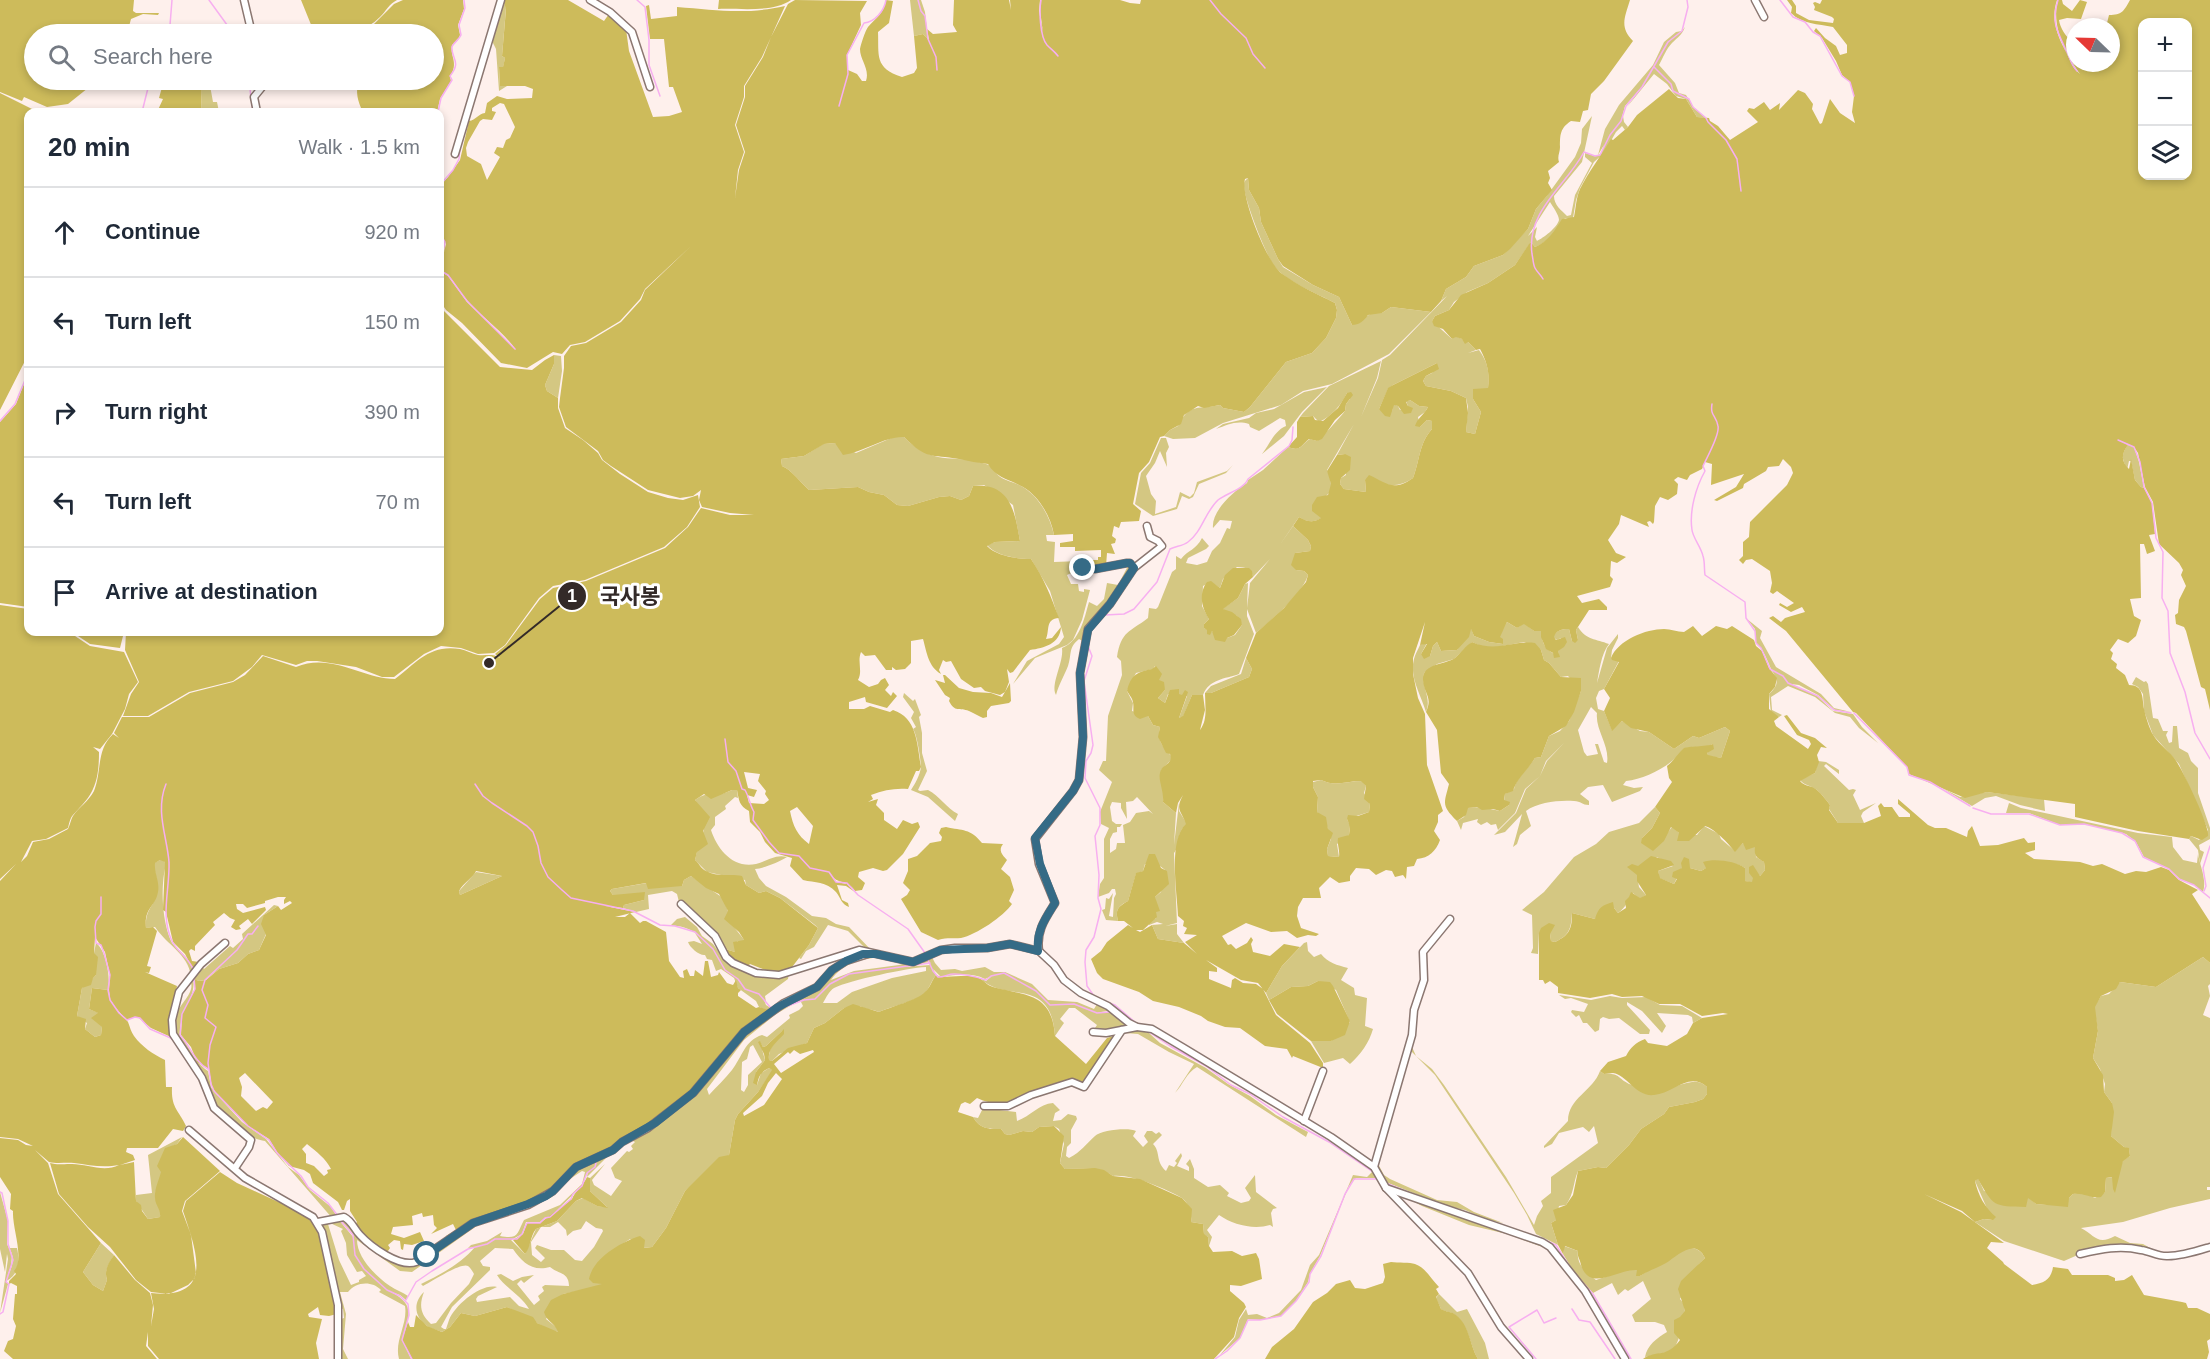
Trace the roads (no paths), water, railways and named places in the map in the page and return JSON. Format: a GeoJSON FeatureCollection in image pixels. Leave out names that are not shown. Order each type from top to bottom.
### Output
{"type":"FeatureCollection","features":[{"type":"Feature","properties":{"kind":"street"},"geometry":{"type":"LineString","coordinates":[[244,0],[250,24]]}},
{"type":"Feature","properties":{"kind":"street"},"geometry":{"type":"LineString","coordinates":[[455,154],[501,0]]}},
{"type":"Feature","properties":{"kind":"street"},"geometry":{"type":"LineString","coordinates":[[590,0],[610,12],[632,32],[650,87]]}},
{"type":"Feature","properties":{"kind":"street"},"geometry":{"type":"LineString","coordinates":[[1755,0],[1764,17]]}},
{"type":"Feature","properties":{"kind":"street"},"geometry":{"type":"LineString","coordinates":[[255,108],[254,97],[260,90]]}},
{"type":"Feature","properties":{"kind":"street"},"geometry":{"type":"LineString","coordinates":[[1038,951],[1041,925],[1055,903],[1040,864],[1035,838],[1073,791],[1079,780],[1083,737],[1080,673],[1088,630],[1110,604],[1134,568],[1162,546],[1150,537],[1147,526]]}},
{"type":"Feature","properties":{"kind":"street"},"geometry":{"type":"LineString","coordinates":[[1082,559],[1083,568],[1095,569],[1130,563],[1134,568]]}},
{"type":"Feature","properties":{"kind":"street"},"geometry":{"type":"LineString","coordinates":[[681,904],[715,936],[729,960],[756,972],[779,975],[859,950],[913,962],[941,950],[955,948],[987,948],[1010,944],[1038,951],[1047,957],[1070,986],[1090,999],[1108,1006],[1137,1027]]}},
{"type":"Feature","properties":{"kind":"street"},"geometry":{"type":"LineString","coordinates":[[1374,1167],[1412,1035],[1414,1010],[1424,980],[1424,952],[1450,919]]}},
{"type":"Feature","properties":{"kind":"street"},"geometry":{"type":"LineString","coordinates":[[225,943],[201,964],[182,987],[172,1027],[176,1042],[202,1078],[214,1108],[251,1140],[235,1168]]}},
{"type":"Feature","properties":{"kind":"street"},"geometry":{"type":"LineString","coordinates":[[318,1222],[344,1216],[363,1238],[391,1258],[402,1263],[416,1262],[473,1223],[528,1204],[553,1191],[571,1171],[613,1150],[622,1142],[648,1128],[693,1093],[744,1032],[755,1023],[784,1003],[817,987],[832,970],[846,961],[863,954],[876,954]]}},
{"type":"Feature","properties":{"kind":"street"},"geometry":{"type":"LineString","coordinates":[[1094,1032],[1106,1033],[1137,1027],[1152,1029],[1331,1137],[1374,1167],[1386,1188],[1468,1273],[1501,1327],[1529,1359]]}},
{"type":"Feature","properties":{"kind":"street"},"geometry":{"type":"LineString","coordinates":[[984,1106],[1008,1106],[1031,1095],[1072,1082],[1084,1087],[1122,1030]]}},
{"type":"Feature","properties":{"kind":"street"},"geometry":{"type":"LineString","coordinates":[[1304,1121],[1323,1071]]}},
{"type":"Feature","properties":{"kind":"street"},"geometry":{"type":"LineString","coordinates":[[189,1130],[256,1185],[306,1212],[318,1222],[338,1305],[338,1359]]}},
{"type":"Feature","properties":{"kind":"street"},"geometry":{"type":"LineString","coordinates":[[1386,1188],[1542,1242],[1550,1247],[1585,1291],[1625,1359]]}},
{"type":"Feature","properties":{"kind":"street"},"geometry":{"type":"LineString","coordinates":[[2080,1254],[2121,1247],[2168,1256],[2210,1247]]}},
{"type":"Feature","properties":{"kind":"waterway"},"geometry":{"type":"LineString","coordinates":[[170,24],[172,0]]}},
{"type":"Feature","properties":{"kind":"waterway"},"geometry":{"type":"LineString","coordinates":[[209,0],[226,24]]}},
{"type":"Feature","properties":{"kind":"waterway"},"geometry":{"type":"LineString","coordinates":[[439,108],[441,98],[452,80],[450,76],[456,63],[452,47],[461,35],[459,25],[465,8],[464,0]]}},
{"type":"Feature","properties":{"kind":"waterway"},"geometry":{"type":"LineString","coordinates":[[637,0],[645,7],[649,65],[660,96]]}},
{"type":"Feature","properties":{"kind":"waterway"},"geometry":{"type":"LineString","coordinates":[[839,106],[848,74],[847,55],[864,23],[872,21],[878,15],[886,0]]}},
{"type":"Feature","properties":{"kind":"waterway"},"geometry":{"type":"LineString","coordinates":[[918,0],[925,16],[928,39],[936,57],[937,70]]}},
{"type":"Feature","properties":{"kind":"waterway"},"geometry":{"type":"LineString","coordinates":[[1041,0],[1041,30],[1047,45],[1058,56]]}},
{"type":"Feature","properties":{"kind":"waterway"},"geometry":{"type":"LineString","coordinates":[[1210,0],[1246,38],[1253,54],[1265,68]]}},
{"type":"Feature","properties":{"kind":"waterway"},"geometry":{"type":"LineString","coordinates":[[1543,279],[1535,268],[1532,254],[1532,239],[1541,212],[1584,152],[1595,156],[1600,155],[1610,135],[1621,121],[1626,106],[1642,87],[1668,42],[1682,31],[1688,7],[1687,0]]}},
{"type":"Feature","properties":{"kind":"waterway"},"geometry":{"type":"LineString","coordinates":[[1780,0],[1793,17],[1805,22],[1813,32],[1820,36],[1842,76],[1850,82],[1854,96]]}},
{"type":"Feature","properties":{"kind":"waterway"},"geometry":{"type":"LineString","coordinates":[[2058,0],[2055,14],[2056,26],[2066,50]]}},
{"type":"Feature","properties":{"kind":"waterway"},"geometry":{"type":"LineString","coordinates":[[1654,67],[1671,84],[1673,91],[1689,99],[1693,107],[1726,140],[1737,159],[1741,191]]}},
{"type":"Feature","properties":{"kind":"waterway"},"geometry":{"type":"LineString","coordinates":[[143,108],[148,90]]}},
{"type":"Feature","properties":{"kind":"waterway"},"geometry":{"type":"LineString","coordinates":[[250,90],[251,100]]}},
{"type":"Feature","properties":{"kind":"waterway"},"geometry":{"type":"LineString","coordinates":[[444,180],[459,159],[460,147],[476,93]]}},
{"type":"Feature","properties":{"kind":"waterway"},"geometry":{"type":"LineString","coordinates":[[252,103],[253,108]]}},
{"type":"Feature","properties":{"kind":"waterway"},"geometry":{"type":"LineString","coordinates":[[444,240],[444,247]]}},
{"type":"Feature","properties":{"kind":"waterway"},"geometry":{"type":"LineString","coordinates":[[444,273],[467,301],[515,349]]}},
{"type":"Feature","properties":{"kind":"waterway"},"geometry":{"type":"LineString","coordinates":[[0,421],[15,404],[24,383]]}},
{"type":"Feature","properties":{"kind":"waterway"},"geometry":{"type":"LineString","coordinates":[[1712,404],[1718,430],[1703,466],[1705,471],[1696,492],[1691,515],[1693,533],[1703,556],[1705,575],[1745,602],[1746,618],[1755,631],[1756,643],[1761,648],[1770,669],[1783,676],[1788,683],[1818,696],[1834,710],[1851,713]]}},
{"type":"Feature","properties":{"kind":"waterway"},"geometry":{"type":"LineString","coordinates":[[1105,615],[1124,614],[1134,609],[1157,582],[1170,549],[1193,538],[1218,500],[1243,486],[1248,479],[1289,446],[1293,427]]}},
{"type":"Feature","properties":{"kind":"waterway"},"geometry":{"type":"LineString","coordinates":[[2118,440],[2134,447],[2140,462],[2144,487],[2152,503],[2156,538],[2163,552],[2162,598],[2168,611],[2170,653],[2185,692],[2195,733],[2210,759]]}},
{"type":"Feature","properties":{"kind":"waterway"},"geometry":{"type":"LineString","coordinates":[[1088,646],[1092,656],[1084,681],[1093,745],[1086,761],[1085,778],[1100,808],[1100,825],[1095,836],[1099,875],[1098,898],[1101,909],[1094,937],[1086,950],[1085,962],[1087,986],[1094,996]]}},
{"type":"Feature","properties":{"kind":"waterway"},"geometry":{"type":"LineString","coordinates":[[1854,713],[1907,767],[1909,775],[1930,782],[1970,806]]}},
{"type":"Feature","properties":{"kind":"waterway"},"geometry":{"type":"LineString","coordinates":[[725,739],[728,762],[736,771],[742,789],[745,790],[754,812],[753,820],[779,853],[799,856],[810,868],[829,872],[836,882],[847,883],[858,895],[908,929],[925,953]]}},
{"type":"Feature","properties":{"kind":"waterway"},"geometry":{"type":"LineString","coordinates":[[166,784],[162,814],[169,862],[166,902],[168,932],[194,971]]}},
{"type":"Feature","properties":{"kind":"waterway"},"geometry":{"type":"LineString","coordinates":[[475,784],[483,796],[533,832],[541,863],[548,877],[571,898],[633,911],[660,925],[675,926],[695,932],[713,949],[725,970],[738,979],[745,989],[759,994],[771,1008]]}},
{"type":"Feature","properties":{"kind":"waterway"},"geometry":{"type":"LineString","coordinates":[[1973,808],[1991,814],[2029,814],[2060,825],[2084,824],[2122,833],[2135,841],[2143,857],[2169,869],[2179,879],[2194,885],[2210,898]]}},
{"type":"Feature","properties":{"kind":"waterway"},"geometry":{"type":"LineString","coordinates":[[2204,891],[2206,886],[2203,868],[2210,846]]}},
{"type":"Feature","properties":{"kind":"waterway"},"geometry":{"type":"LineString","coordinates":[[101,897],[101,914],[95,927],[96,943],[101,945],[110,975],[108,990],[110,1000],[127,1020],[140,1018],[150,1029],[173,1039]]}},
{"type":"Feature","properties":{"kind":"waterway"},"geometry":{"type":"LineString","coordinates":[[258,926],[252,934],[248,934],[237,950],[205,980],[202,990],[208,1005],[205,1018],[216,1027],[210,1045],[208,1063],[211,1084],[214,1091],[248,1126],[269,1140],[277,1153],[301,1176],[308,1187],[328,1203],[338,1216]]}},
{"type":"Feature","properties":{"kind":"waterway"},"geometry":{"type":"LineString","coordinates":[[927,958],[938,977],[958,974],[986,980],[991,976],[1004,973],[1036,991],[1050,1005],[1074,1004],[1097,1013],[1110,1012]]}},
{"type":"Feature","properties":{"kind":"waterway"},"geometry":{"type":"LineString","coordinates":[[782,1008],[804,1000],[815,999],[830,984],[849,974],[930,963]]}},
{"type":"Feature","properties":{"kind":"waterway"},"geometry":{"type":"LineString","coordinates":[[194,978],[195,989],[182,1014],[180,1035],[199,1062],[208,1069]]}},
{"type":"Feature","properties":{"kind":"waterway"},"geometry":{"type":"LineString","coordinates":[[1106,1002],[1115,1005],[1136,1023]]}},
{"type":"Feature","properties":{"kind":"waterway"},"geometry":{"type":"LineString","coordinates":[[1149,1032],[1206,1066],[1231,1085],[1250,1094],[1283,1117],[1329,1142],[1373,1172]]}},
{"type":"Feature","properties":{"kind":"waterway"},"geometry":{"type":"LineString","coordinates":[[406,1300],[416,1282],[468,1249],[487,1244],[495,1239],[517,1239],[527,1223],[540,1223],[550,1217],[571,1199],[596,1163]]}},
{"type":"Feature","properties":{"kind":"waterway"},"geometry":{"type":"LineString","coordinates":[[1215,1359],[1240,1338],[1248,1320],[1281,1316],[1296,1301],[1309,1282],[1310,1274],[1321,1256],[1345,1194],[1354,1179],[1378,1179]]}},
{"type":"Feature","properties":{"kind":"waterway"},"geometry":{"type":"LineString","coordinates":[[1386,1183],[1417,1196]]}},
{"type":"Feature","properties":{"kind":"waterway"},"geometry":{"type":"LineString","coordinates":[[0,1192],[8,1221],[8,1244],[13,1260],[6,1282],[9,1284],[3,1312],[0,1314]]}},
{"type":"Feature","properties":{"kind":"waterway"},"geometry":{"type":"LineString","coordinates":[[1453,1208],[1474,1215]]}},
{"type":"Feature","properties":{"kind":"waterway"},"geometry":{"type":"LineString","coordinates":[[340,1220],[353,1235],[355,1255],[364,1269],[387,1290],[400,1296],[408,1304],[409,1315],[402,1340],[412,1359]]}},
{"type":"Feature","properties":{"kind":"waterway"},"geometry":{"type":"LineString","coordinates":[[1490,1221],[1519,1231]]}},
{"type":"Feature","properties":{"kind":"waterway"},"geometry":{"type":"LineString","coordinates":[[1540,1238],[1556,1245],[1571,1269]]}},
{"type":"Feature","properties":{"kind":"waterway"},"geometry":{"type":"LineString","coordinates":[[1576,1275],[1593,1294],[1631,1359]]}},
{"type":"Feature","properties":{"kind":"waterway"},"geometry":{"type":"LineString","coordinates":[[1572,1309],[1579,1320],[1590,1322],[1615,1359]]}},
{"type":"Feature","properties":{"kind":"waterway"},"geometry":{"type":"LineString","coordinates":[[1536,1359],[1509,1327],[1537,1310],[1544,1323],[1556,1318]]}},
{"type":"Feature","properties":{"kind":"place","name":"국사봉"},"geometry":{"type":"Point","coordinates":[489,663]}}]}
